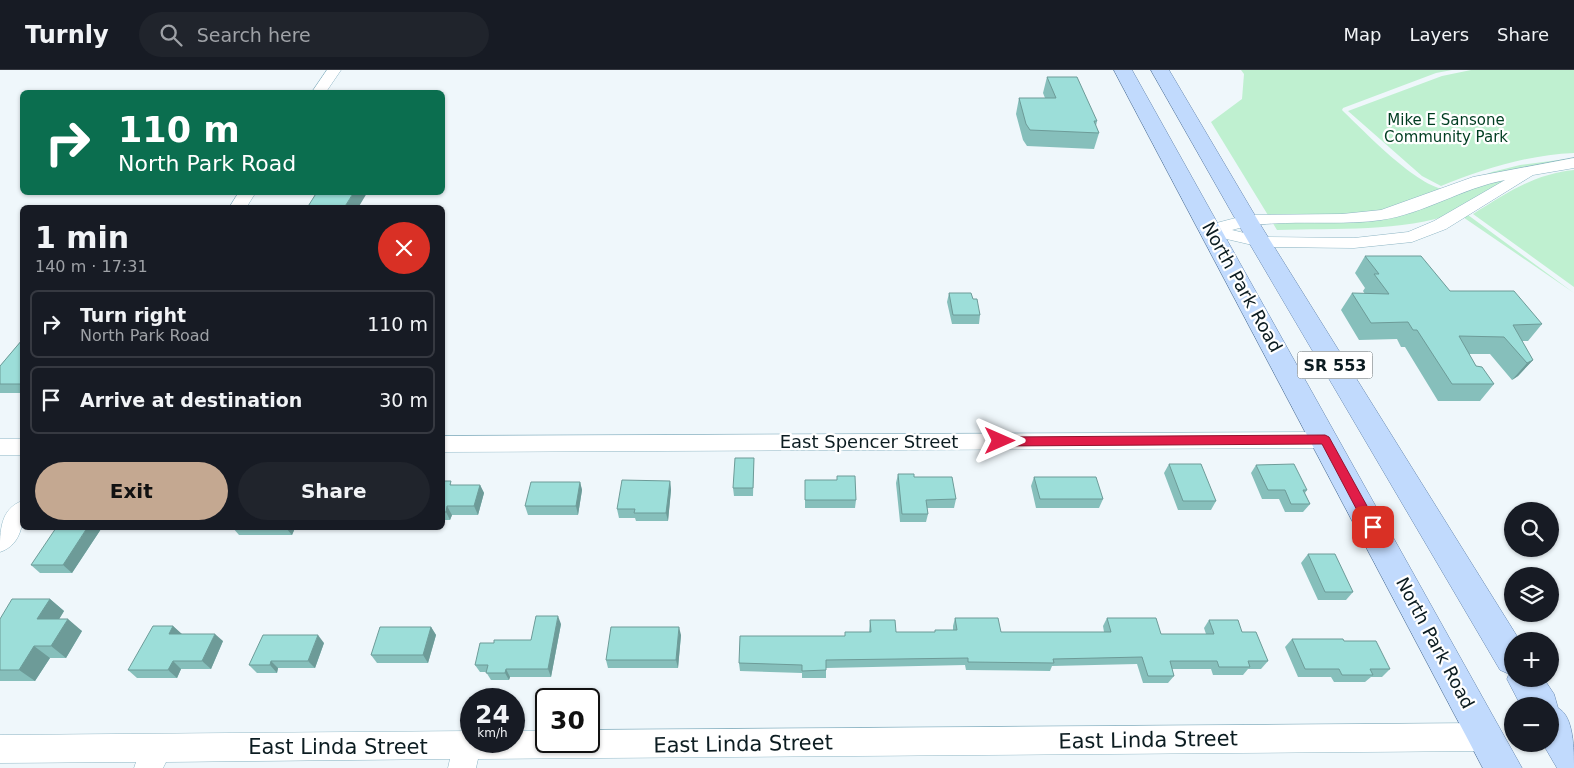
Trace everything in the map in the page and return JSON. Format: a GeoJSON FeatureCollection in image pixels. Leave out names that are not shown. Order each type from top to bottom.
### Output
{"type":"FeatureCollection","features":[{"type":"Feature","properties":{"kind":"main road","name":"North Park Road"},"geometry":{"type":"LineString","coordinates":[[1123,70],[1495,753]]}},
{"type":"Feature","properties":{"kind":"main road"},"geometry":{"type":"LineString","coordinates":[[1135,70],[1146,78],[1163,107],[1202,142]]}},
{"type":"Feature","properties":{"kind":"main road","name":"North Park Road"},"geometry":{"type":"LineString","coordinates":[[1160,70],[1247,220],[1504,646]]}},
{"type":"Feature","properties":{"kind":"main road"},"geometry":{"type":"LineString","coordinates":[[1559,737],[1574,762]]}},
{"type":"Feature","properties":{"kind":"street"},"geometry":{"type":"LineString","coordinates":[[319,90],[334,70]]}},
{"type":"Feature","properties":{"kind":"street"},"geometry":{"type":"LineString","coordinates":[[1211,230],[1247,220],[1342,220],[1382,215],[1408,208],[1479,180],[1574,163]]}},
{"type":"Feature","properties":{"kind":"street"},"geometry":{"type":"LineString","coordinates":[[1211,230],[1261,242],[1361,242],[1412,237],[1442,224],[1534,170]]}},
{"type":"Feature","properties":{"kind":"street"},"geometry":{"type":"LineString","coordinates":[[1408,208],[1442,224]]}},
{"type":"Feature","properties":{"kind":"street"},"geometry":{"type":"LineString","coordinates":[[1342,220],[1361,242]]}},
{"type":"Feature","properties":{"kind":"street","name":"East Spencer Street"},"geometry":{"type":"LineString","coordinates":[[445,444],[1325,440]]}},
{"type":"Feature","properties":{"kind":"street"},"geometry":{"type":"LineString","coordinates":[[0,447],[20,447]]}},
{"type":"Feature","properties":{"kind":"street"},"geometry":{"type":"LineString","coordinates":[[0,542],[20,513]]}},
{"type":"Feature","properties":{"kind":"street","name":"East Linda Street"},"geometry":{"type":"LineString","coordinates":[[0,749],[152,758],[1495,753]]}},
{"type":"Feature","properties":{"kind":"green space"},"geometry":{"type":"Polygon","coordinates":[[[1241,70],[1452,70],[1436,73],[1342,110],[1377,144],[1407,169],[1435,187],[1447,190],[1492,172],[1520,165],[1574,158],[1574,166],[1525,175],[1468,215],[1574,293],[1457,213],[1435,219],[1391,226],[1277,230],[1211,122],[1242,99],[1244,74],[1241,70]]]}},
{"type":"Feature","properties":{"kind":"green space","name":"Mike E Sansone Community Park"},"geometry":{"type":"Polygon","coordinates":[[[1471,70],[1574,70],[1574,153],[1557,154],[1506,164],[1441,186],[1422,176],[1348,111],[1442,76],[1471,70]]]}},
{"type":"Feature","properties":{"kind":"green space","name":"Mike E Sansone Community Park"},"geometry":{"type":"Polygon","coordinates":[[[1574,170],[1574,287],[1473,214],[1533,180],[1574,170]]]}},
{"type":"Feature","properties":{"kind":"building"},"geometry":{"type":"Polygon","coordinates":[[[1047,77],[1077,77],[1097,121],[1094,121],[1099,133],[1030,130],[1026,124],[1019,98],[1056,98],[1047,77]]]}},
{"type":"Feature","properties":{"kind":"building"},"geometry":{"type":"Polygon","coordinates":[[[315,195],[352,195],[346,205],[309,205],[315,195]]]}},
{"type":"Feature","properties":{"kind":"building"},"geometry":{"type":"Polygon","coordinates":[[[1365,256],[1421,256],[1450,291],[1514,291],[1542,324],[1513,325],[1533,360],[1527,363],[1504,337],[1459,336],[1476,366],[1482,367],[1494,384],[1452,384],[1417,330],[1413,330],[1408,322],[1371,323],[1352,293],[1389,294],[1374,274],[1379,274],[1365,256]]]}},
{"type":"Feature","properties":{"kind":"building"},"geometry":{"type":"Polygon","coordinates":[[[949,293],[971,293],[973,299],[977,299],[980,315],[953,315],[949,293]]]}},
{"type":"Feature","properties":{"kind":"building"},"geometry":{"type":"Polygon","coordinates":[[[20,342],[20,384],[0,384],[0,366],[20,342]]]}},
{"type":"Feature","properties":{"kind":"building"},"geometry":{"type":"Polygon","coordinates":[[[735,458],[754,458],[753,488],[733,488],[735,458]]]}},
{"type":"Feature","properties":{"kind":"building"},"geometry":{"type":"Polygon","coordinates":[[[1169,464],[1201,464],[1216,501],[1183,501],[1169,464]]]}},
{"type":"Feature","properties":{"kind":"building"},"geometry":{"type":"Polygon","coordinates":[[[1294,464],[1307,490],[1303,490],[1310,504],[1291,504],[1285,490],[1268,490],[1256,465],[1294,464]]]}},
{"type":"Feature","properties":{"kind":"building"},"geometry":{"type":"Polygon","coordinates":[[[898,474],[914,474],[914,477],[952,477],[956,499],[926,500],[928,514],[902,514],[898,474]]]}},
{"type":"Feature","properties":{"kind":"building"},"geometry":{"type":"Polygon","coordinates":[[[837,476],[855,476],[856,500],[805,500],[805,480],[837,480],[837,476]]]}},
{"type":"Feature","properties":{"kind":"building"},"geometry":{"type":"Polygon","coordinates":[[[1034,477],[1096,477],[1103,499],[1040,499],[1034,477]]]}},
{"type":"Feature","properties":{"kind":"building"},"geometry":{"type":"Polygon","coordinates":[[[622,480],[670,481],[666,513],[634,513],[635,509],[617,509],[622,480]]]}},
{"type":"Feature","properties":{"kind":"building"},"geometry":{"type":"Polygon","coordinates":[[[445,481],[451,481],[450,485],[480,485],[474,506],[447,506],[446,512],[445,481]]]}},
{"type":"Feature","properties":{"kind":"building"},"geometry":{"type":"Polygon","coordinates":[[[531,482],[580,482],[576,506],[525,506],[531,482]]]}},
{"type":"Feature","properties":{"kind":"building"},"geometry":{"type":"Polygon","coordinates":[[[55,530],[86,530],[63,565],[31,565],[55,530]]]}},
{"type":"Feature","properties":{"kind":"building"},"geometry":{"type":"Polygon","coordinates":[[[1308,554],[1335,554],[1353,592],[1325,592],[1308,554]]]}},
{"type":"Feature","properties":{"kind":"building"},"geometry":{"type":"Polygon","coordinates":[[[12,599],[50,599],[37,619],[68,619],[51,646],[34,646],[19,670],[0,670],[0,619],[12,599]]]}},
{"type":"Feature","properties":{"kind":"building"},"geometry":{"type":"Polygon","coordinates":[[[536,616],[558,616],[548,669],[506,669],[505,673],[486,673],[488,665],[475,665],[480,643],[494,643],[494,640],[531,640],[536,616]]]}},
{"type":"Feature","properties":{"kind":"building"},"geometry":{"type":"Polygon","coordinates":[[[955,618],[998,618],[1001,632],[1111,632],[1107,618],[1156,618],[1161,634],[1214,634],[1209,620],[1238,620],[1242,632],[1256,632],[1268,661],[1248,661],[1250,667],[1219,667],[1217,661],[1170,661],[1174,676],[1148,676],[1142,657],[1053,659],[1054,663],[968,662],[968,658],[826,660],[826,670],[802,671],[802,665],[739,663],[740,636],[845,636],[845,632],[871,632],[870,620],[895,620],[896,632],[935,632],[935,630],[957,630],[955,618]]]}},
{"type":"Feature","properties":{"kind":"building"},"geometry":{"type":"Polygon","coordinates":[[[153,626],[173,626],[169,634],[215,634],[202,661],[173,661],[168,670],[128,670],[153,626]]]}},
{"type":"Feature","properties":{"kind":"building"},"geometry":{"type":"Polygon","coordinates":[[[380,627],[431,627],[423,655],[371,655],[380,627]]]}},
{"type":"Feature","properties":{"kind":"building"},"geometry":{"type":"Polygon","coordinates":[[[611,627],[679,627],[676,660],[606,660],[611,627]]]}},
{"type":"Feature","properties":{"kind":"building"},"geometry":{"type":"Polygon","coordinates":[[[263,635],[318,635],[308,661],[271,661],[270,665],[249,665],[263,635]]]}},
{"type":"Feature","properties":{"kind":"building"},"geometry":{"type":"Polygon","coordinates":[[[1292,639],[1376,641],[1390,669],[1370,669],[1373,675],[1342,675],[1339,669],[1305,669],[1292,639]]]}},
{"type":"Feature","properties":{"kind":"route"},"geometry":{"type":"LineString","coordinates":[[1000,441],[1325,440],[1373,527]]}}]}
